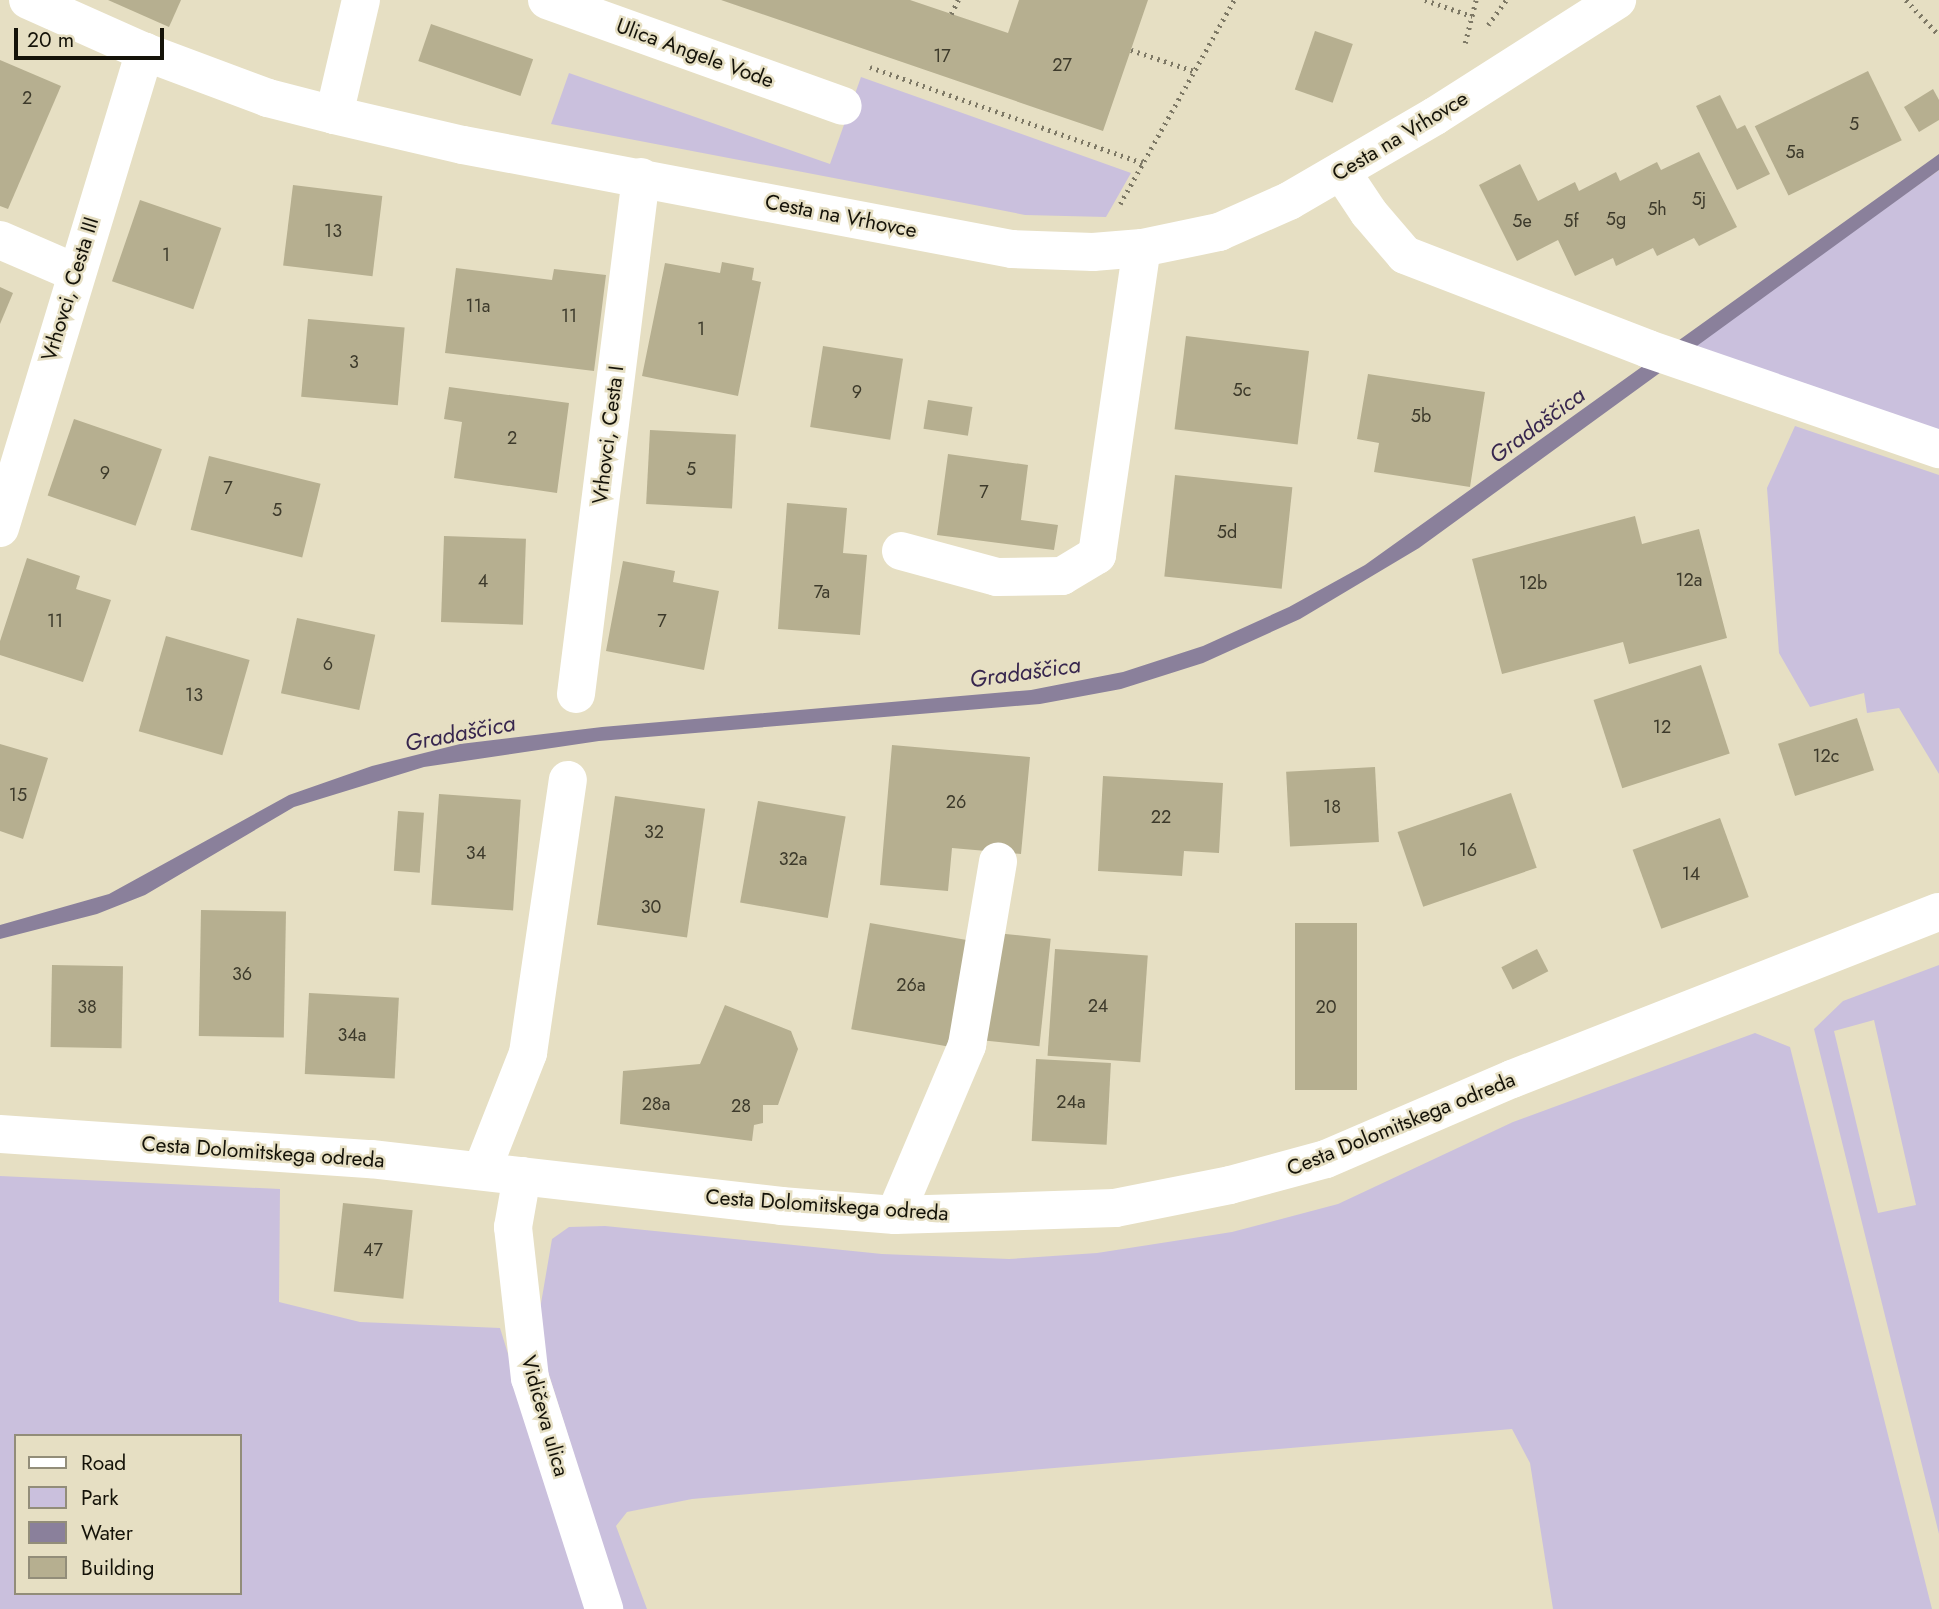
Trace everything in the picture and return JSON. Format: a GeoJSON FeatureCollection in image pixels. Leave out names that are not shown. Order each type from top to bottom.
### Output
{"type":"FeatureCollection","features":[{"type":"Feature","properties":{"kind":"street","name":"Cesta na Vrhovce"},"geometry":{"type":"LineString","coordinates":[[28,0],[145,52],[268,98],[334,116],[1012,249],[1093,252],[1142,248],[1219,232],[1341,171],[1617,0]]}},
{"type":"Feature","properties":{"kind":"street"},"geometry":{"type":"LineString","coordinates":[[334,116],[361,0]]}},
{"type":"Feature","properties":{"kind":"street","name":"Ulica Angele Vode"},"geometry":{"type":"LineString","coordinates":[[547,0],[843,106]]}},
{"type":"Feature","properties":{"kind":"street","name":"Vrhovci, Cesta III"},"geometry":{"type":"LineString","coordinates":[[0,528],[74,272],[145,52]]}},
{"type":"Feature","properties":{"kind":"street"},"geometry":{"type":"LineString","coordinates":[[1341,171],[1369,213],[1405,255],[1648,349],[1708,367],[1939,449]]}},
{"type":"Feature","properties":{"kind":"street","name":"Vrhovci, Cesta I"},"geometry":{"type":"LineString","coordinates":[[576,694],[640,177]]}},
{"type":"Feature","properties":{"kind":"street"},"geometry":{"type":"LineString","coordinates":[[0,240],[74,272]]}},
{"type":"Feature","properties":{"kind":"street"},"geometry":{"type":"LineString","coordinates":[[901,551],[998,576],[1062,576],[1097,555],[1142,248]]}},
{"type":"Feature","properties":{"kind":"street"},"geometry":{"type":"LineString","coordinates":[[482,1170],[528,1053],[568,780]]}},
{"type":"Feature","properties":{"kind":"street"},"geometry":{"type":"LineString","coordinates":[[895,1214],[967,1045],[998,862]]}},
{"type":"Feature","properties":{"kind":"street","name":"Cesta Dolomitskega odreda"},"geometry":{"type":"LineString","coordinates":[[0,1135],[255,1150],[482,1170],[780,1206],[895,1214],[1115,1208],[1266,1177],[1326,1159],[1512,1079],[1939,912]]}},
{"type":"Feature","properties":{"kind":"street","name":"Vidičeva ulica"},"geometry":{"type":"LineString","coordinates":[[522,1176],[513,1227],[530,1378],[604,1609]]}},
{"type":"Feature","properties":{"kind":"path"},"geometry":{"type":"LineString","coordinates":[[951,14],[958,0]]}},
{"type":"Feature","properties":{"kind":"path"},"geometry":{"type":"LineString","coordinates":[[1093,252],[1234,0]]}},
{"type":"Feature","properties":{"kind":"path"},"geometry":{"type":"LineString","coordinates":[[1424,0],[1472,16]]}},
{"type":"Feature","properties":{"kind":"path"},"geometry":{"type":"LineString","coordinates":[[1462,53],[1476,0]]}},
{"type":"Feature","properties":{"kind":"path"},"geometry":{"type":"LineString","coordinates":[[1906,0],[1939,35]]}},
{"type":"Feature","properties":{"kind":"path"},"geometry":{"type":"LineString","coordinates":[[1131,50],[1194,71]]}},
{"type":"Feature","properties":{"kind":"path"},"geometry":{"type":"LineString","coordinates":[[866,65],[1143,163]]}},
{"type":"Feature","properties":{"kind":"green space"},"geometry":{"type":"Polygon","coordinates":[[[569,73],[830,164],[861,77],[1131,173],[1106,217],[1025,215],[551,124],[569,73]]]}},
{"type":"Feature","properties":{"kind":"green space"},"geometry":{"type":"Polygon","coordinates":[[[1939,170],[1939,431],[1693,346],[1873,217],[1939,170]]]}},
{"type":"Feature","properties":{"kind":"green space"},"geometry":{"type":"Polygon","coordinates":[[[1795,426],[1939,475],[1939,774],[1899,708],[1867,713],[1864,693],[1810,707],[1779,653],[1767,488],[1795,426]]]}},
{"type":"Feature","properties":{"kind":"green space"},"geometry":{"type":"Polygon","coordinates":[[[1939,965],[1939,1534],[1814,1029],[1843,1001],[1939,965]],[[1874,1020],[1834,1031],[1878,1213],[1916,1205],[1874,1020]]]}},
{"type":"Feature","properties":{"kind":"green space"},"geometry":{"type":"Polygon","coordinates":[[[1755,1033],[1790,1047],[1932,1609],[1553,1609],[1530,1463],[1512,1429],[692,1499],[627,1512],[616,1526],[647,1609],[622,1609],[546,1365],[539,1315],[552,1239],[569,1227],[605,1226],[882,1254],[1009,1259],[1097,1253],[1232,1232],[1338,1204],[1513,1122],[1755,1033]]]}},
{"type":"Feature","properties":{"kind":"green space"},"geometry":{"type":"Polygon","coordinates":[[[0,1176],[280,1189],[279,1302],[360,1322],[500,1328],[587,1609],[0,1609],[0,1176]]]}},
{"type":"Feature","properties":{"kind":"water","name":"Gradaščica"},"geometry":{"type":"Polygon","coordinates":[[[1939,154],[1939,170],[1419,548],[1300,619],[1203,663],[1121,689],[1040,704],[599,741],[424,767],[294,807],[145,895],[97,914],[0,939],[0,925],[109,894],[289,795],[372,766],[460,744],[602,727],[1031,690],[1123,672],[1203,646],[1289,607],[1365,565],[1939,154]]]}},
{"type":"Feature","properties":{"kind":"building"},"geometry":{"type":"Polygon","coordinates":[[[108,0],[181,0],[169,27],[108,0]]]}},
{"type":"Feature","properties":{"kind":"building"},"geometry":{"type":"Polygon","coordinates":[[[721,0],[910,0],[1008,33],[1019,0],[1148,0],[1103,131],[721,0]]]}},
{"type":"Feature","properties":{"kind":"building"},"geometry":{"type":"Polygon","coordinates":[[[431,24],[533,59],[520,96],[418,61],[431,24]]]}},
{"type":"Feature","properties":{"kind":"building"},"geometry":{"type":"Polygon","coordinates":[[[1315,31],[1353,44],[1333,103],[1295,90],[1315,31]]]}},
{"type":"Feature","properties":{"kind":"building"},"geometry":{"type":"Polygon","coordinates":[[[0,60],[61,86],[8,209],[0,206],[0,60]]]}},
{"type":"Feature","properties":{"kind":"building"},"geometry":{"type":"Polygon","coordinates":[[[1868,71],[1902,140],[1789,195],[1755,126],[1868,71]]]}},
{"type":"Feature","properties":{"kind":"building"},"geometry":{"type":"Polygon","coordinates":[[[1933,89],[1939,100],[1939,120],[1919,132],[1904,107],[1933,89]]]}},
{"type":"Feature","properties":{"kind":"building"},"geometry":{"type":"Polygon","coordinates":[[[1720,95],[1737,129],[1745,125],[1770,174],[1737,190],[1696,106],[1720,95]]]}},
{"type":"Feature","properties":{"kind":"building"},"geometry":{"type":"Polygon","coordinates":[[[1699,152],[1737,227],[1699,246],[1694,238],[1657,256],[1653,248],[1616,266],[1613,258],[1575,276],[1558,240],[1517,261],[1479,185],[1520,164],[1538,201],[1575,182],[1579,191],[1616,172],[1620,181],[1657,162],[1661,170],[1699,152]]]}},
{"type":"Feature","properties":{"kind":"building"},"geometry":{"type":"Polygon","coordinates":[[[293,185],[382,196],[372,276],[283,265],[293,185]]]}},
{"type":"Feature","properties":{"kind":"building"},"geometry":{"type":"Polygon","coordinates":[[[140,200],[221,228],[193,309],[112,281],[140,200]]]}},
{"type":"Feature","properties":{"kind":"building"},"geometry":{"type":"Polygon","coordinates":[[[722,262],[754,268],[752,280],[761,282],[738,396],[642,376],[665,263],[720,273],[722,262]]]}},
{"type":"Feature","properties":{"kind":"building"},"geometry":{"type":"Polygon","coordinates":[[[456,268],[552,280],[554,269],[606,275],[594,371],[445,353],[456,268]]]}},
{"type":"Feature","properties":{"kind":"building"},"geometry":{"type":"Polygon","coordinates":[[[0,287],[13,293],[0,324],[0,287]]]}},
{"type":"Feature","properties":{"kind":"building"},"geometry":{"type":"Polygon","coordinates":[[[308,319],[405,327],[398,405],[301,397],[308,319]]]}},
{"type":"Feature","properties":{"kind":"building"},"geometry":{"type":"Polygon","coordinates":[[[1186,336],[1309,351],[1298,444],[1175,429],[1186,336]]]}},
{"type":"Feature","properties":{"kind":"building"},"geometry":{"type":"Polygon","coordinates":[[[823,346],[903,359],[890,440],[810,427],[823,346]]]}},
{"type":"Feature","properties":{"kind":"building"},"geometry":{"type":"Polygon","coordinates":[[[1368,374],[1485,392],[1470,487],[1374,472],[1379,443],[1357,439],[1368,374]]]}},
{"type":"Feature","properties":{"kind":"building"},"geometry":{"type":"Polygon","coordinates":[[[449,387],[569,403],[557,493],[454,478],[462,422],[444,419],[449,387]]]}},
{"type":"Feature","properties":{"kind":"building"},"geometry":{"type":"Polygon","coordinates":[[[928,400],[972,407],[968,436],[923,429],[928,400]]]}},
{"type":"Feature","properties":{"kind":"building"},"geometry":{"type":"Polygon","coordinates":[[[74,419],[162,449],[136,526],[48,496],[74,419]]]}},
{"type":"Feature","properties":{"kind":"building"},"geometry":{"type":"Polygon","coordinates":[[[650,430],[736,435],[732,508],[646,504],[650,430]]]}},
{"type":"Feature","properties":{"kind":"building"},"geometry":{"type":"Polygon","coordinates":[[[948,454],[1028,465],[1021,520],[1058,525],[1054,550],[937,535],[948,454]]]}},
{"type":"Feature","properties":{"kind":"building"},"geometry":{"type":"Polygon","coordinates":[[[209,456],[321,484],[302,558],[191,530],[209,456]]]}},
{"type":"Feature","properties":{"kind":"building"},"geometry":{"type":"Polygon","coordinates":[[[1175,475],[1292,487],[1282,589],[1164,576],[1175,475]]]}},
{"type":"Feature","properties":{"kind":"building"},"geometry":{"type":"Polygon","coordinates":[[[787,503],[847,508],[843,553],[867,555],[860,635],[778,629],[787,503]]]}},
{"type":"Feature","properties":{"kind":"building"},"geometry":{"type":"Polygon","coordinates":[[[1635,516],[1642,544],[1699,529],[1727,638],[1629,664],[1623,642],[1502,674],[1472,559],[1635,516]]]}},
{"type":"Feature","properties":{"kind":"building"},"geometry":{"type":"Polygon","coordinates":[[[444,536],[526,539],[523,625],[441,622],[444,536]]]}},
{"type":"Feature","properties":{"kind":"building"},"geometry":{"type":"Polygon","coordinates":[[[27,558],[80,576],[76,589],[111,600],[83,682],[0,655],[0,641],[27,558]]]}},
{"type":"Feature","properties":{"kind":"building"},"geometry":{"type":"Polygon","coordinates":[[[623,561],[675,571],[673,582],[719,591],[704,670],[606,651],[623,561]]]}},
{"type":"Feature","properties":{"kind":"building"},"geometry":{"type":"Polygon","coordinates":[[[297,618],[375,635],[359,710],[281,693],[297,618]]]}},
{"type":"Feature","properties":{"kind":"building"},"geometry":{"type":"Polygon","coordinates":[[[166,636],[250,660],[222,755],[139,731],[166,636]]]}},
{"type":"Feature","properties":{"kind":"building"},"geometry":{"type":"Polygon","coordinates":[[[1701,665],[1730,753],[1622,788],[1594,700],[1701,665]]]}},
{"type":"Feature","properties":{"kind":"building"},"geometry":{"type":"Polygon","coordinates":[[[1857,718],[1874,770],[1795,796],[1778,744],[1857,718]]]}},
{"type":"Feature","properties":{"kind":"building"},"geometry":{"type":"Polygon","coordinates":[[[0,744],[48,758],[23,839],[0,831],[0,744]]]}},
{"type":"Feature","properties":{"kind":"building"},"geometry":{"type":"Polygon","coordinates":[[[892,745],[1030,757],[1021,854],[952,848],[948,891],[880,885],[892,745]]]}},
{"type":"Feature","properties":{"kind":"building"},"geometry":{"type":"Polygon","coordinates":[[[1375,767],[1379,842],[1290,847],[1286,772],[1375,767]]]}},
{"type":"Feature","properties":{"kind":"building"},"geometry":{"type":"Polygon","coordinates":[[[1103,776],[1223,783],[1219,853],[1184,851],[1182,876],[1098,871],[1103,776]]]}},
{"type":"Feature","properties":{"kind":"building"},"geometry":{"type":"Polygon","coordinates":[[[1511,793],[1537,868],[1423,907],[1398,832],[1511,793]]]}},
{"type":"Feature","properties":{"kind":"building"},"geometry":{"type":"Polygon","coordinates":[[[439,794],[521,800],[513,910],[431,905],[439,794]]]}},
{"type":"Feature","properties":{"kind":"building"},"geometry":{"type":"Polygon","coordinates":[[[615,796],[705,809],[687,937],[597,925],[615,796]]]}},
{"type":"Feature","properties":{"kind":"building"},"geometry":{"type":"Polygon","coordinates":[[[758,801],[846,816],[828,918],[740,902],[758,801]]]}},
{"type":"Feature","properties":{"kind":"building"},"geometry":{"type":"Polygon","coordinates":[[[398,811],[424,813],[420,873],[394,871],[398,811]]]}},
{"type":"Feature","properties":{"kind":"building"},"geometry":{"type":"Polygon","coordinates":[[[1720,818],[1749,897],[1661,929],[1633,850],[1720,818]]]}},
{"type":"Feature","properties":{"kind":"building"},"geometry":{"type":"Polygon","coordinates":[[[201,910],[286,911],[284,1037],[199,1036],[201,910]]]}},
{"type":"Feature","properties":{"kind":"building"},"geometry":{"type":"Polygon","coordinates":[[[870,923],[972,941],[954,1047],[851,1029],[870,923]]]}},
{"type":"Feature","properties":{"kind":"building"},"geometry":{"type":"Polygon","coordinates":[[[1295,923],[1357,923],[1357,1090],[1295,1090],[1295,923]]]}},
{"type":"Feature","properties":{"kind":"building"},"geometry":{"type":"Polygon","coordinates":[[[996,933],[1051,939],[1039,1046],[985,1040],[996,933]]]}},
{"type":"Feature","properties":{"kind":"building"},"geometry":{"type":"Polygon","coordinates":[[[1055,949],[1148,955],[1140,1062],[1048,1056],[1055,949]]]}},
{"type":"Feature","properties":{"kind":"building"},"geometry":{"type":"Polygon","coordinates":[[[1537,949],[1548,971],[1513,989],[1501,967],[1537,949]]]}},
{"type":"Feature","properties":{"kind":"building"},"geometry":{"type":"Polygon","coordinates":[[[52,965],[123,966],[122,1048],[51,1047],[52,965]]]}},
{"type":"Feature","properties":{"kind":"building"},"geometry":{"type":"Polygon","coordinates":[[[309,993],[399,998],[395,1079],[305,1074],[309,993]]]}},
{"type":"Feature","properties":{"kind":"building"},"geometry":{"type":"Polygon","coordinates":[[[725,1005],[791,1031],[798,1049],[778,1105],[763,1105],[763,1123],[754,1125],[752,1141],[620,1124],[623,1071],[700,1064],[725,1005]]]}},
{"type":"Feature","properties":{"kind":"building"},"geometry":{"type":"Polygon","coordinates":[[[1036,1059],[1111,1063],[1107,1145],[1032,1141],[1036,1059]]]}},
{"type":"Feature","properties":{"kind":"building"},"geometry":{"type":"Polygon","coordinates":[[[343,1203],[413,1210],[403,1299],[334,1292],[343,1203]]]}}]}
